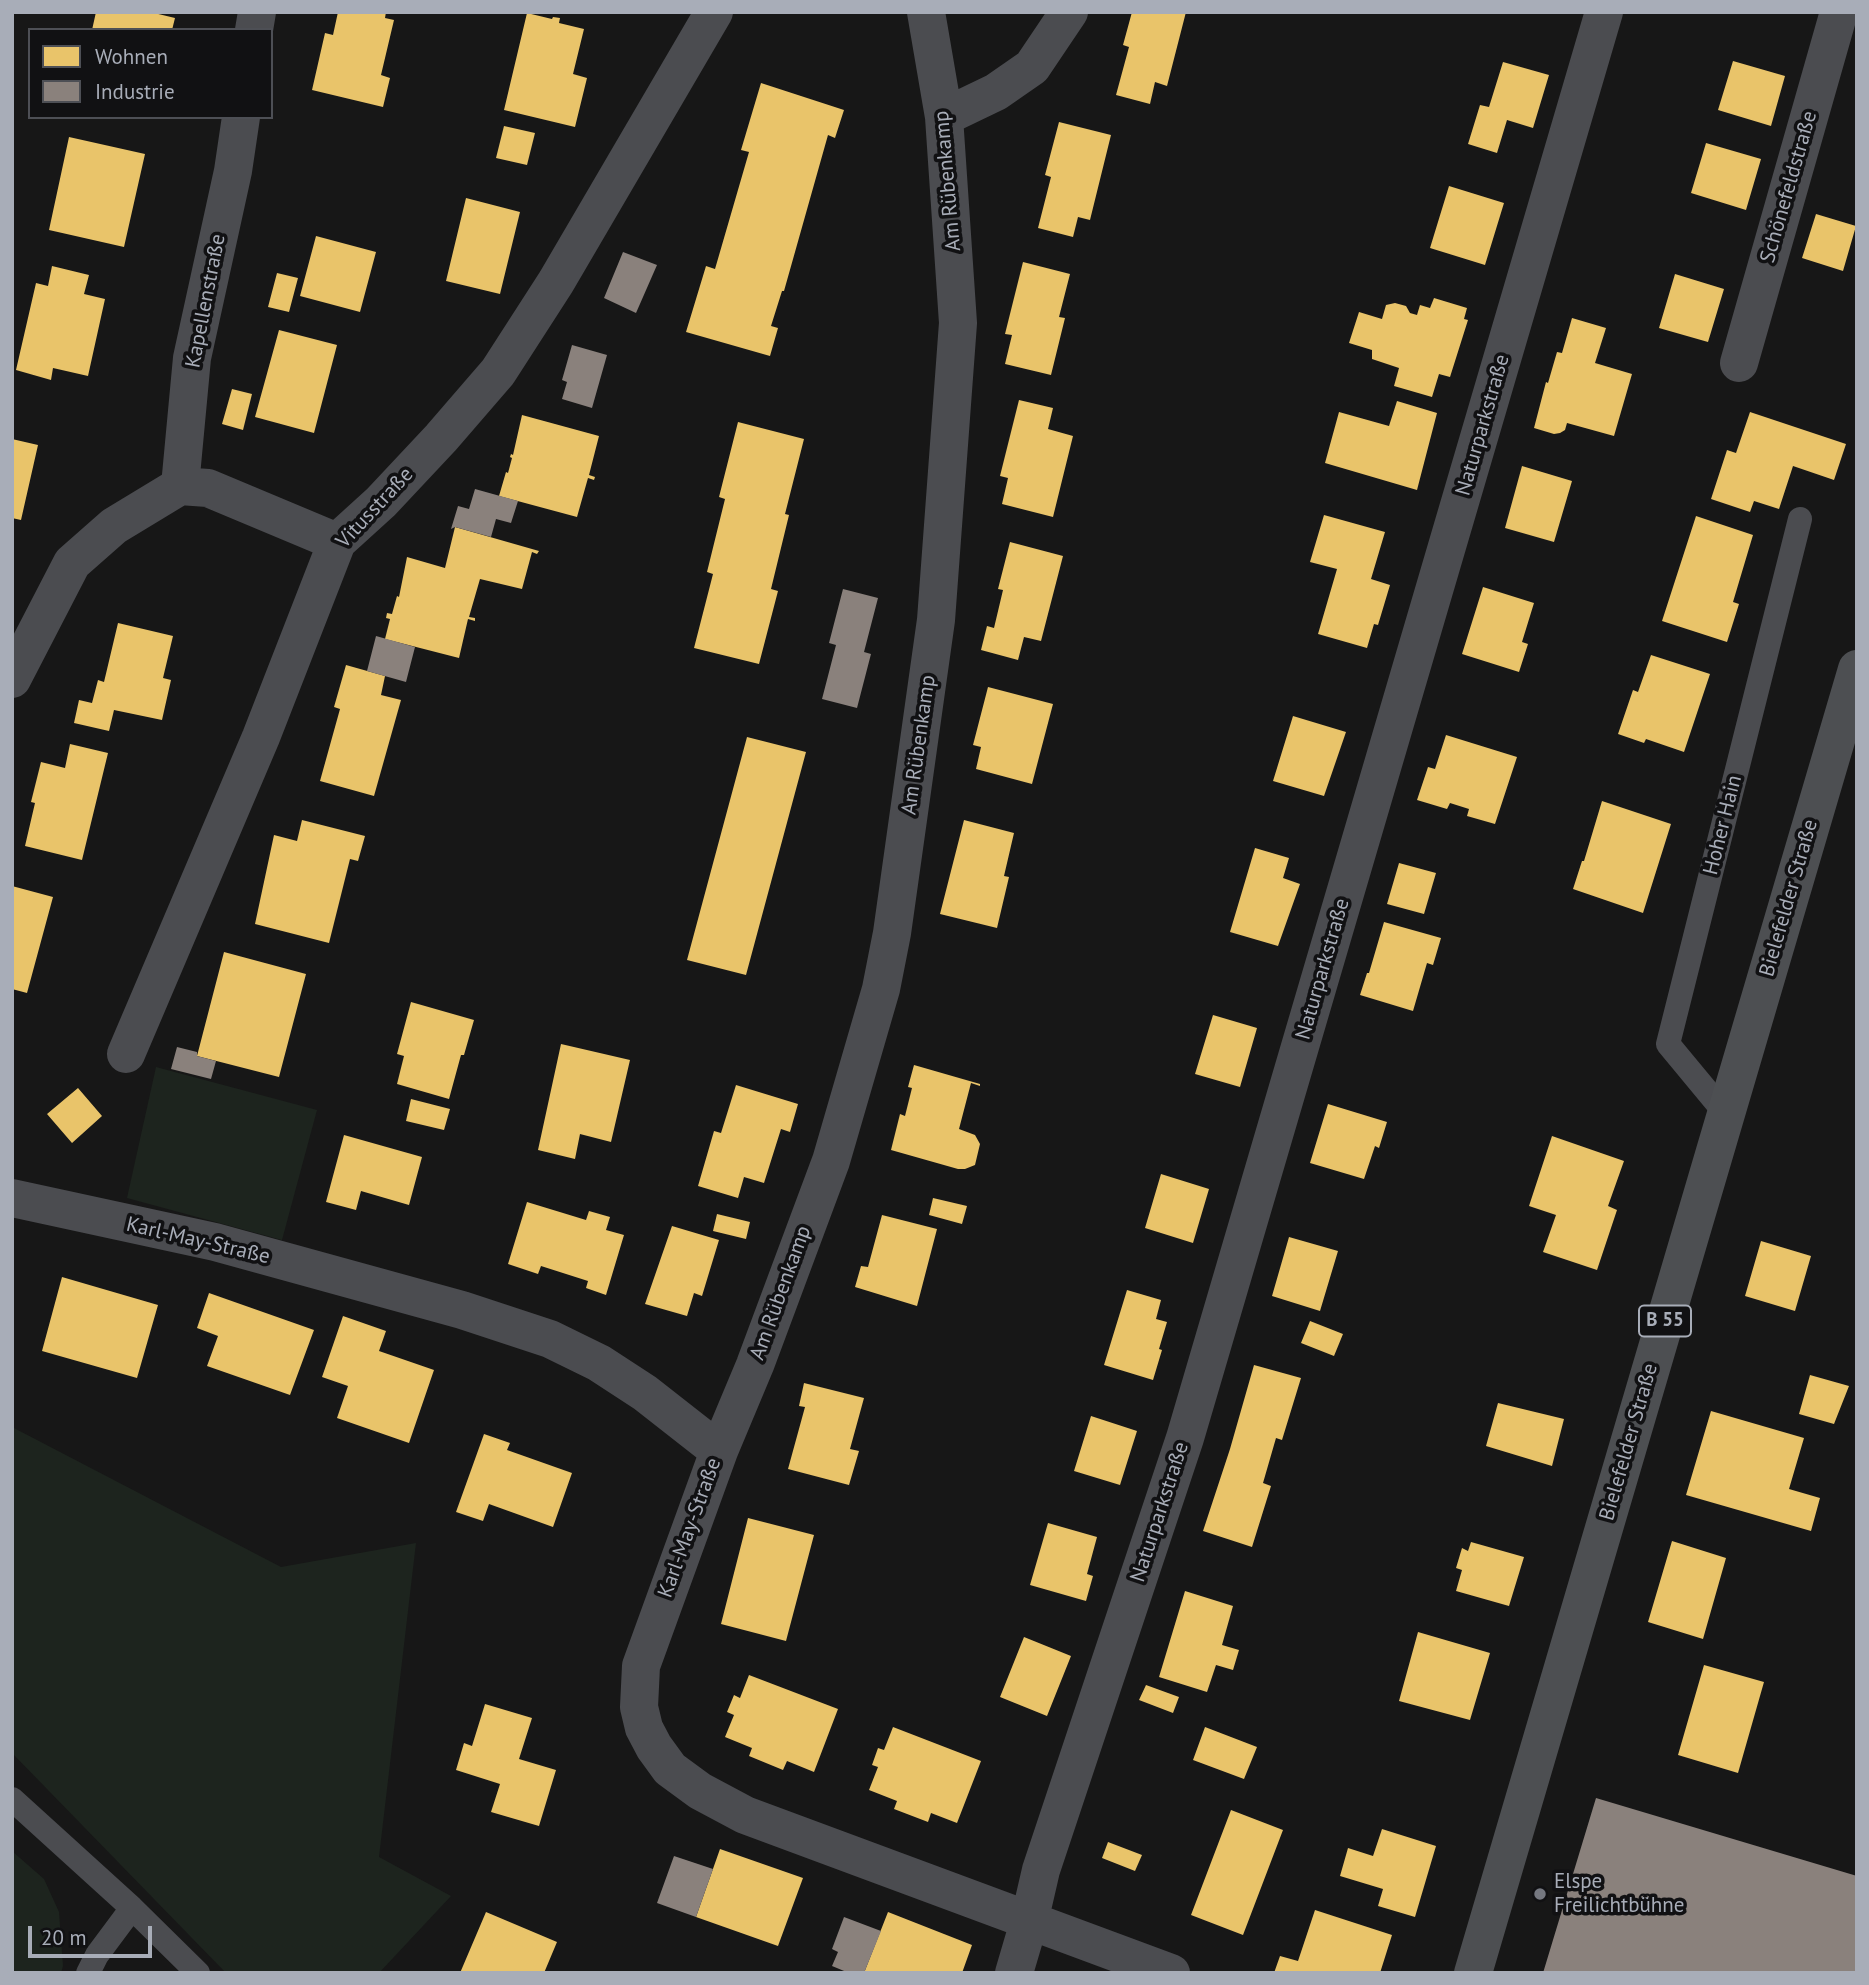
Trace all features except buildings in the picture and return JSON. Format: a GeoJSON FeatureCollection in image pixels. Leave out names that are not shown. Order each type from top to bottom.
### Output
{"type":"FeatureCollection","features":[{"type":"Feature","properties":{"kind":"main road","name":"Bielefelder Straße"},"geometry":{"type":"LineString","coordinates":[[1473,1973],[1857,669]]}},
{"type":"Feature","properties":{"kind":"street","name":"Vitusstraße"},"geometry":{"type":"LineString","coordinates":[[126,1054],[261,737],[337,542],[381,502],[442,438],[498,372],[556,282],[715,12]]}},
{"type":"Feature","properties":{"kind":"street","name":"Am Rübenkamp"},"geometry":{"type":"LineString","coordinates":[[719,1451],[755,1365],[831,1161],[881,989],[892,933],[936,620],[958,323],[944,117],[926,12]]}},
{"type":"Feature","properties":{"kind":"street"},"geometry":{"type":"LineString","coordinates":[[944,117],[996,92],[1032,67],[1069,12]]}},
{"type":"Feature","properties":{"kind":"street","name":"Naturparkstraße"},"geometry":{"type":"LineString","coordinates":[[1014,1973],[1041,1870],[1189,1425],[1604,12]]}},
{"type":"Feature","properties":{"kind":"street","name":"Schönefeldstraße"},"geometry":{"type":"LineString","coordinates":[[1739,363],[1839,12]]}},
{"type":"Feature","properties":{"kind":"street","name":"Kapellenstraße"},"geometry":{"type":"LineString","coordinates":[[180,486],[192,358],[233,171],[241,119]]}},
{"type":"Feature","properties":{"kind":"street"},"geometry":{"type":"LineString","coordinates":[[12,679],[72,563],[114,526],[180,486],[208,488],[337,542]]}},
{"type":"Feature","properties":{"kind":"street","name":"Karl-May-Straße"},"geometry":{"type":"LineString","coordinates":[[12,1198],[215,1242],[462,1310],[550,1339],[599,1363],[645,1393],[719,1451],[641,1666],[639,1707],[644,1728],[670,1769],[700,1791],[745,1815],[1171,1973]]}},
{"type":"Feature","properties":{"kind":"lane","name":"Hoher Hain"},"geometry":{"type":"LineString","coordinates":[[1726,1114],[1668,1044],[1800,519]]}},
{"type":"Feature","properties":{"kind":"lane"},"geometry":{"type":"LineString","coordinates":[[12,1799],[132,1908],[198,1973]]}},
{"type":"Feature","properties":{"kind":"lane"},"geometry":{"type":"LineString","coordinates":[[88,1973],[97,1955],[132,1908]]}},
{"type":"Feature","properties":{"kind":"shaded area"},"geometry":{"type":"Polygon","coordinates":[[[156,1067],[317,1110],[282,1240],[127,1198],[156,1067]]]}},
{"type":"Feature","properties":{"kind":"shaded area"},"geometry":{"type":"Polygon","coordinates":[[[12,1427],[281,1567],[416,1543],[379,1857],[451,1896],[379,1973],[226,1973],[12,1753],[12,1427]]]}},
{"type":"Feature","properties":{"kind":"shaded area"},"geometry":{"type":"Polygon","coordinates":[[[12,1851],[44,1879],[59,1912],[63,1966],[61,1973],[12,1973],[12,1851]]]}},
{"type":"Feature","properties":{"kind":"place","name":"Elspe Freilichtbühne"},"geometry":{"type":"Point","coordinates":[1540,1894]}}]}
